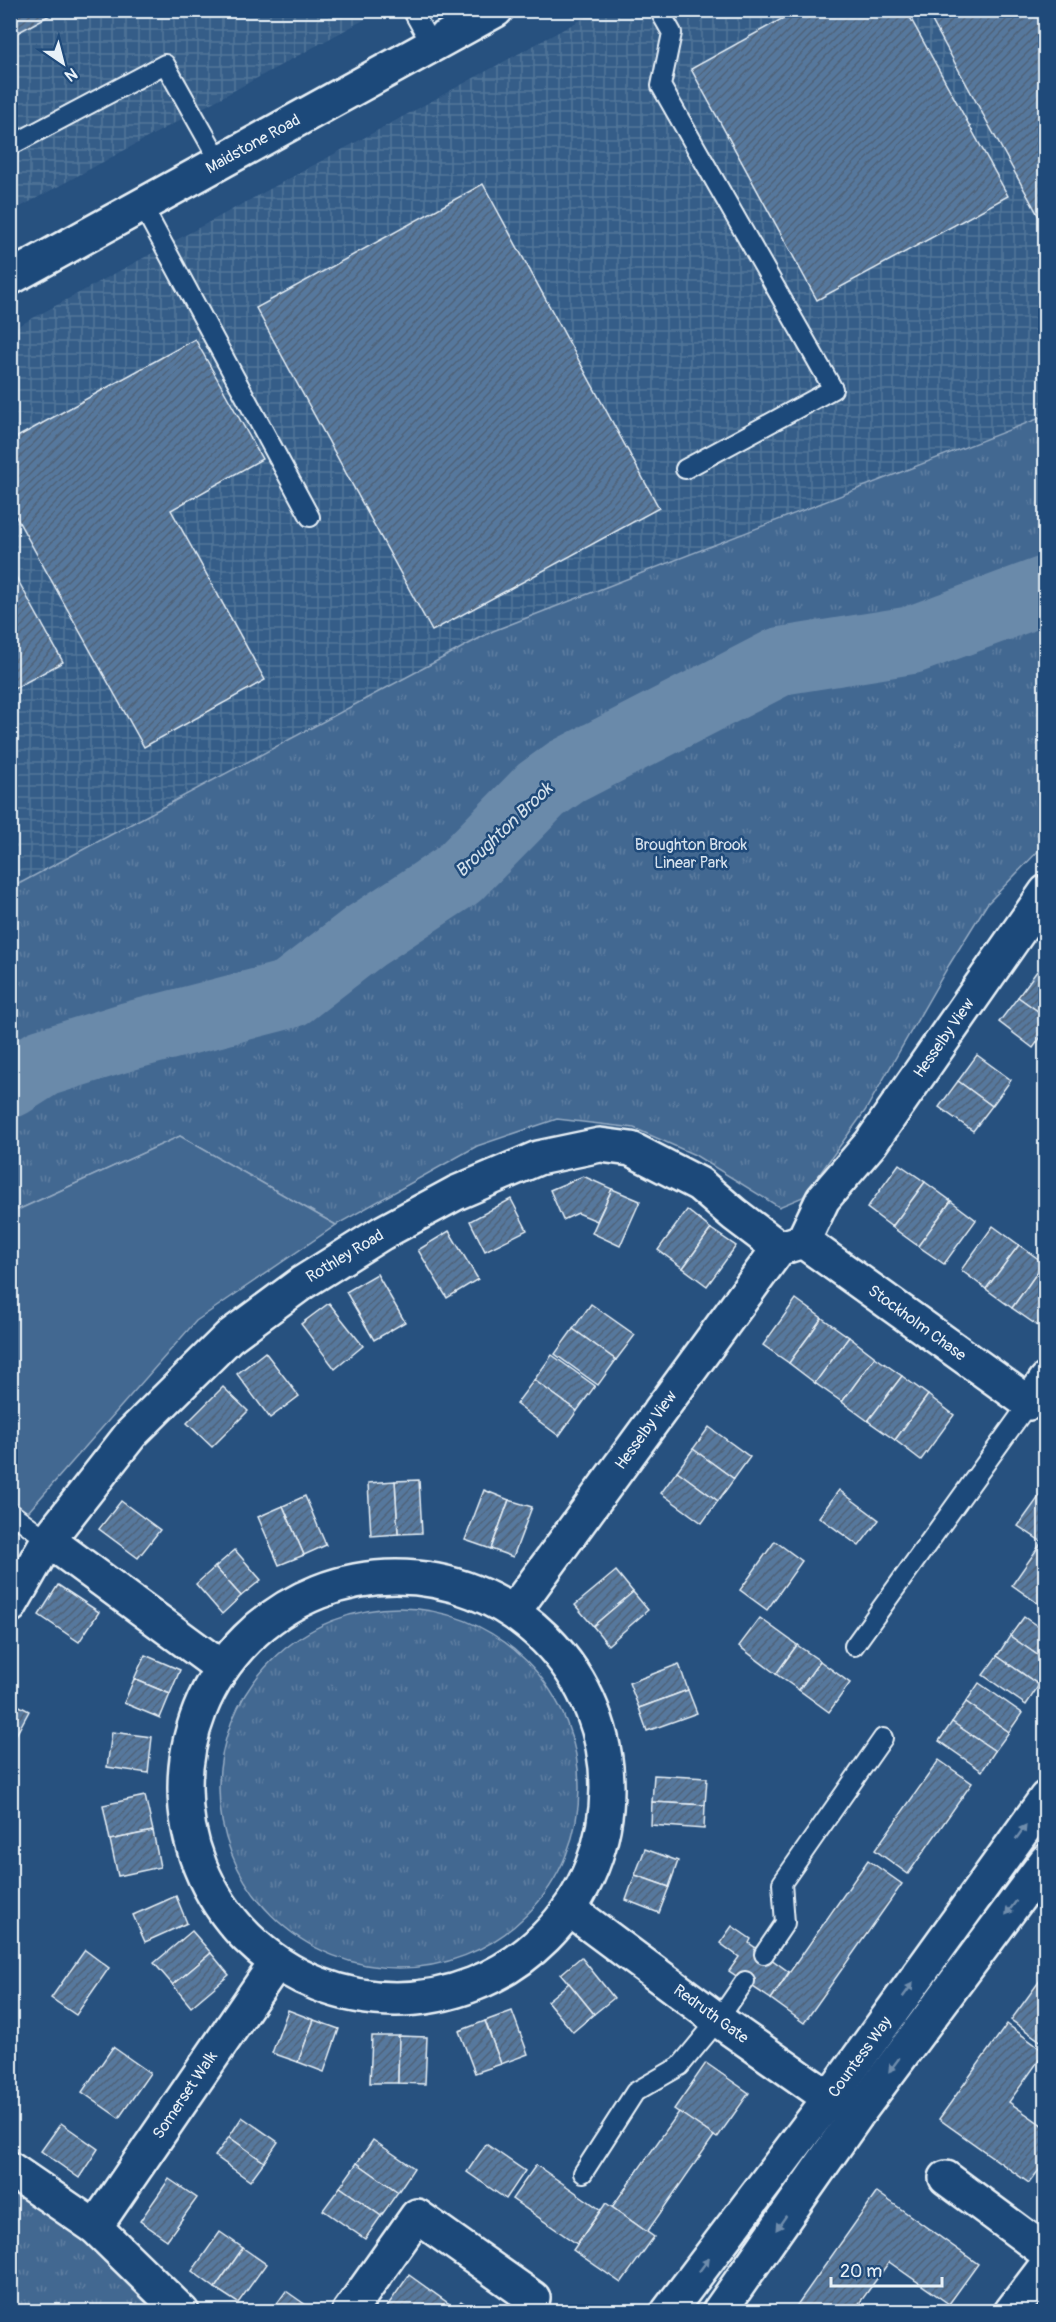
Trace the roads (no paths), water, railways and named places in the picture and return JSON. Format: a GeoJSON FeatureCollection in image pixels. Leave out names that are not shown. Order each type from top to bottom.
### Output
{"type":"FeatureCollection","features":[{"type":"Feature","properties":{"kind":"street","name":"Maidstone Road"},"geometry":{"type":"LineString","coordinates":[[10,278],[496,10]]}},
{"type":"Feature","properties":{"kind":"street","name":"Hesselby View"},"geometry":{"type":"LineString","coordinates":[[513,1611],[791,1245],[823,1199],[871,1143],[1046,892]]}},
{"type":"Feature","properties":{"kind":"street","name":"Rothley Road"},"geometry":{"type":"LineString","coordinates":[[10,1606],[48,1540],[131,1434],[229,1337],[302,1283],[382,1233],[456,1193],[538,1158],[600,1145],[632,1149],[699,1184],[734,1214],[791,1245]]}},
{"type":"Feature","properties":{"kind":"street","name":"Stockholm Chase"},"geometry":{"type":"LineString","coordinates":[[791,1245],[1040,1399]]}},
{"type":"Feature","properties":{"kind":"street"},"geometry":{"type":"LineString","coordinates":[[48,1540],[222,1668]]}},
{"type":"Feature","properties":{"kind":"street"},"geometry":{"type":"LineString","coordinates":[[396,1575],[438,1580],[477,1592],[513,1611],[541,1634],[571,1668],[594,1714],[606,1763],[606,1814],[593,1864],[569,1909],[543,1940],[512,1965],[467,1987],[418,1998],[368,1998],[339,1991],[320,1986],[276,1963],[245,1938],[219,1907],[196,1860],[184,1808],[186,1755],[201,1704],[222,1668],[279,1611],[316,1591],[355,1579],[396,1575]]}},
{"type":"Feature","properties":{"kind":"street","name":"Countess Way"},"geometry":{"type":"LineString","coordinates":[[719,2312],[843,2108],[1046,1798]]}},
{"type":"Feature","properties":{"kind":"street","name":"Countess Way"},"geometry":{"type":"LineString","coordinates":[[668,2312],[843,2108],[1046,1861]]}},
{"type":"Feature","properties":{"kind":"street","name":"Redruth Gate"},"geometry":{"type":"LineString","coordinates":[[569,1909],[718,2020],[843,2108]]}},
{"type":"Feature","properties":{"kind":"street","name":"Somerset Walk"},"geometry":{"type":"LineString","coordinates":[[95,2227],[276,1963]]}},
{"type":"Feature","properties":{"kind":"street"},"geometry":{"type":"LineString","coordinates":[[10,2169],[95,2227],[182,2312]]}},
{"type":"Feature","properties":{"kind":"street"},"geometry":{"type":"LineString","coordinates":[[946,2178],[1046,2252]]}},
{"type":"Feature","properties":{"kind":"street"},"geometry":{"type":"LineString","coordinates":[[349,2312],[417,2216],[533,2298]]}},
{"type":"Feature","properties":{"kind":"street"},"geometry":{"type":"LineString","coordinates":[[1011,2312],[1046,2266]]}},
{"type":"Feature","properties":{"kind":"lane"},"geometry":{"type":"LineString","coordinates":[[412,10],[432,46]]}},
{"type":"Feature","properties":{"kind":"lane"},"geometry":{"type":"LineString","coordinates":[[659,10],[672,33],[661,86],[833,389],[685,469]]}},
{"type":"Feature","properties":{"kind":"lane"},"geometry":{"type":"LineString","coordinates":[[10,146],[165,64],[220,162]]}},
{"type":"Feature","properties":{"kind":"lane"},"geometry":{"type":"LineString","coordinates":[[142,206],[310,518]]}},
{"type":"Feature","properties":{"kind":"lane"},"geometry":{"type":"LineString","coordinates":[[855,1646],[1040,1399]]}},
{"type":"Feature","properties":{"kind":"lane"},"geometry":{"type":"LineString","coordinates":[[10,1512],[48,1540]]}},
{"type":"Feature","properties":{"kind":"lane"},"geometry":{"type":"LineString","coordinates":[[764,1954],[785,1923],[782,1883],[883,1738]]}},
{"type":"Feature","properties":{"kind":"lane"},"geometry":{"type":"LineString","coordinates":[[583,2173],[635,2092],[680,2066],[718,2020],[745,1981]]}},
{"type":"Feature","properties":{"kind":"waterway","name":"Broughton Brook"},"geometry":{"type":"LineString","coordinates":[[10,1084],[43,1063],[129,1036],[290,994],[364,937],[458,875],[541,790],[566,772],[781,661],[912,640],[1046,590]]}},
{"type":"Feature","properties":{"kind":"park label","name":"Broughton Brook Linear Park"},"geometry":{"type":"Point","coordinates":[691,854]}}]}
